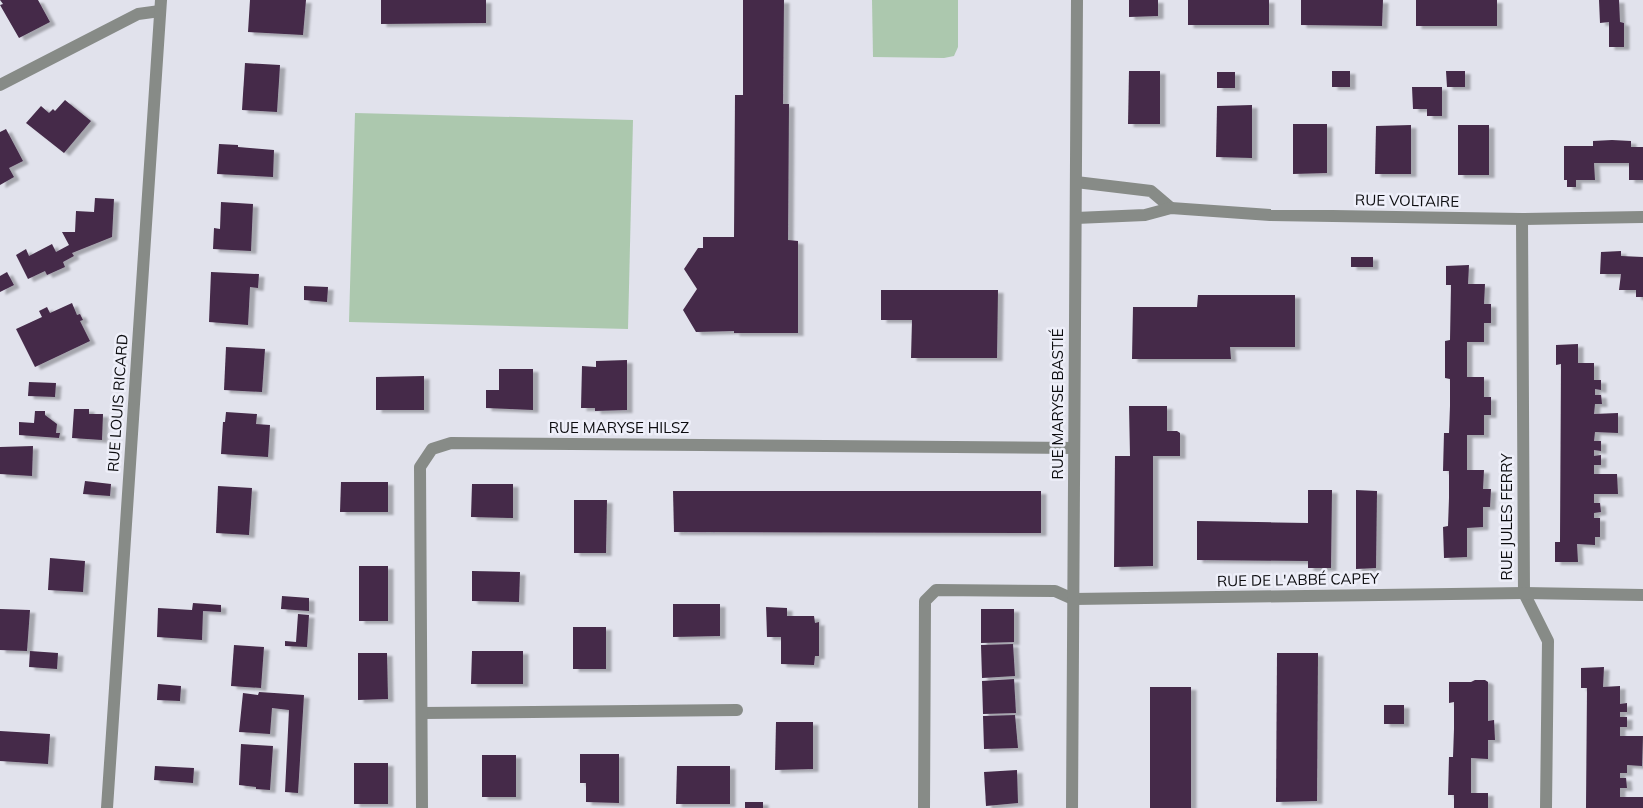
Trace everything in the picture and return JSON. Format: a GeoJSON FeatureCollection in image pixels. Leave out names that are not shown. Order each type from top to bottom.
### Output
{"type":"FeatureCollection","features":[{"type":"Feature","properties":{"kind":"street","name":"RUE MARYSE BASTIÉ"},"geometry":{"type":"LineString","coordinates":[[1072,808],[1077,0]]}},
{"type":"Feature","properties":{"kind":"street"},"geometry":{"type":"LineString","coordinates":[[0,85],[138,14],[161,6]]}},
{"type":"Feature","properties":{"kind":"street","name":"RUE LOUIS RICARD"},"geometry":{"type":"LineString","coordinates":[[108,808],[161,6]]}},
{"type":"Feature","properties":{"kind":"street"},"geometry":{"type":"LineString","coordinates":[[1076,182],[1151,191],[1171,208]]}},
{"type":"Feature","properties":{"kind":"street","name":"RUE VOLTAIRE"},"geometry":{"type":"LineString","coordinates":[[1076,218],[1145,215],[1171,208],[1270,215],[1522,219],[1643,217]]}},
{"type":"Feature","properties":{"kind":"street","name":"RUE JULES FERRY"},"geometry":{"type":"LineString","coordinates":[[1522,219],[1524,593],[1548,640],[1546,808]]}},
{"type":"Feature","properties":{"kind":"street","name":"RUE MARYSE HILSZ"},"geometry":{"type":"LineString","coordinates":[[422,808],[420,467],[432,449],[451,443],[1074,448]]}},
{"type":"Feature","properties":{"kind":"street","name":"RUE DE L'ABBÉ CAPEY"},"geometry":{"type":"LineString","coordinates":[[924,808],[924,601],[936,590],[1055,591],[1073,599],[1524,593],[1643,595]]}},
{"type":"Feature","properties":{"kind":"street"},"geometry":{"type":"LineString","coordinates":[[422,713],[737,710]]}},
{"type":"Feature","properties":{"kind":"green space"},"geometry":{"type":"Polygon","coordinates":[[[872,0],[958,0],[958,47],[954,56],[944,58],[873,57],[872,0]]]}},
{"type":"Feature","properties":{"kind":"green space"},"geometry":{"type":"Polygon","coordinates":[[[355,113],[633,120],[628,329],[349,322],[355,113]]]}},
{"type":"Feature","properties":{"kind":"building"},"geometry":{"type":"Polygon","coordinates":[[[0,0],[38,0],[50,22],[19,38],[0,5],[3,4],[0,0]]]}},
{"type":"Feature","properties":{"kind":"building"},"geometry":{"type":"Polygon","coordinates":[[[250,0],[306,0],[303,35],[248,32],[250,0]]]}},
{"type":"Feature","properties":{"kind":"building"},"geometry":{"type":"Polygon","coordinates":[[[381,0],[486,0],[486,23],[381,24],[381,0]]]}},
{"type":"Feature","properties":{"kind":"building"},"geometry":{"type":"Polygon","coordinates":[[[743,0],[784,0],[783,104],[789,104],[788,240],[798,241],[798,333],[696,332],[683,310],[697,289],[684,269],[698,248],[703,248],[703,237],[734,237],[735,95],[743,95],[743,0]]]}},
{"type":"Feature","properties":{"kind":"building"},"geometry":{"type":"Polygon","coordinates":[[[1129,0],[1158,0],[1158,16],[1129,17],[1129,0]]]}},
{"type":"Feature","properties":{"kind":"building"},"geometry":{"type":"Polygon","coordinates":[[[1188,0],[1269,0],[1269,25],[1188,25],[1188,0]]]}},
{"type":"Feature","properties":{"kind":"building"},"geometry":{"type":"Polygon","coordinates":[[[1301,0],[1383,0],[1382,26],[1301,25],[1301,0]]]}},
{"type":"Feature","properties":{"kind":"building"},"geometry":{"type":"Polygon","coordinates":[[[1416,0],[1497,0],[1497,26],[1416,26],[1416,0]]]}},
{"type":"Feature","properties":{"kind":"building"},"geometry":{"type":"Polygon","coordinates":[[[1599,0],[1619,0],[1620,22],[1624,23],[1624,47],[1609,47],[1609,22],[1600,23],[1599,0]]]}},
{"type":"Feature","properties":{"kind":"building"},"geometry":{"type":"Polygon","coordinates":[[[245,63],[280,65],[277,112],[242,110],[245,63]]]}},
{"type":"Feature","properties":{"kind":"building"},"geometry":{"type":"Polygon","coordinates":[[[1129,71],[1160,71],[1160,124],[1128,124],[1129,71]]]}},
{"type":"Feature","properties":{"kind":"building"},"geometry":{"type":"Polygon","coordinates":[[[1332,71],[1350,71],[1350,87],[1332,87],[1332,71]]]}},
{"type":"Feature","properties":{"kind":"building"},"geometry":{"type":"Polygon","coordinates":[[[1446,71],[1465,71],[1465,87],[1447,87],[1446,71]]]}},
{"type":"Feature","properties":{"kind":"building"},"geometry":{"type":"Polygon","coordinates":[[[1217,72],[1235,72],[1235,88],[1217,88],[1217,72]]]}},
{"type":"Feature","properties":{"kind":"building"},"geometry":{"type":"Polygon","coordinates":[[[1412,87],[1442,87],[1442,116],[1427,116],[1427,109],[1413,109],[1412,87]]]}},
{"type":"Feature","properties":{"kind":"building"},"geometry":{"type":"Polygon","coordinates":[[[65,100],[91,121],[64,153],[26,123],[41,106],[49,113],[53,109],[55,111],[65,100]]]}},
{"type":"Feature","properties":{"kind":"building"},"geometry":{"type":"Polygon","coordinates":[[[1252,105],[1252,158],[1216,157],[1217,106],[1252,105]]]}},
{"type":"Feature","properties":{"kind":"building"},"geometry":{"type":"Polygon","coordinates":[[[1293,124],[1327,124],[1327,173],[1293,174],[1293,124]]]}},
{"type":"Feature","properties":{"kind":"building"},"geometry":{"type":"Polygon","coordinates":[[[1411,125],[1411,174],[1375,174],[1376,126],[1411,125]]]}},
{"type":"Feature","properties":{"kind":"building"},"geometry":{"type":"Polygon","coordinates":[[[1458,125],[1489,125],[1489,175],[1458,175],[1458,125]]]}},
{"type":"Feature","properties":{"kind":"building"},"geometry":{"type":"Polygon","coordinates":[[[6,129],[23,161],[9,168],[14,177],[0,185],[0,132],[6,129]]]}},
{"type":"Feature","properties":{"kind":"building"},"geometry":{"type":"Polygon","coordinates":[[[1593,141],[1631,141],[1631,147],[1643,147],[1643,180],[1629,180],[1629,163],[1594,163],[1595,180],[1576,180],[1576,187],[1567,187],[1567,180],[1564,180],[1564,146],[1593,146],[1593,141]]]}},
{"type":"Feature","properties":{"kind":"building"},"geometry":{"type":"Polygon","coordinates":[[[219,144],[274,150],[273,177],[217,174],[219,144]]]}},
{"type":"Feature","properties":{"kind":"building"},"geometry":{"type":"Polygon","coordinates":[[[95,198],[114,199],[112,237],[72,253],[74,256],[63,262],[65,267],[47,275],[45,271],[28,279],[16,255],[26,249],[29,256],[52,244],[56,252],[69,245],[62,232],[75,232],[76,211],[94,212],[95,198]]]}},
{"type":"Feature","properties":{"kind":"building"},"geometry":{"type":"Polygon","coordinates":[[[221,202],[253,204],[251,251],[213,249],[214,228],[220,229],[221,202]]]}},
{"type":"Feature","properties":{"kind":"building"},"geometry":{"type":"Polygon","coordinates":[[[1621,251],[1621,256],[1643,257],[1643,297],[1636,297],[1636,290],[1619,290],[1621,274],[1600,274],[1601,252],[1621,251]]]}},
{"type":"Feature","properties":{"kind":"building"},"geometry":{"type":"Polygon","coordinates":[[[1351,257],[1373,257],[1373,267],[1351,267],[1351,257]]]}},
{"type":"Feature","properties":{"kind":"building"},"geometry":{"type":"Polygon","coordinates":[[[1469,265],[1468,284],[1485,284],[1484,304],[1491,304],[1491,323],[1484,323],[1484,342],[1467,342],[1467,377],[1484,377],[1484,397],[1491,397],[1491,415],[1484,415],[1484,435],[1467,435],[1467,470],[1484,470],[1483,489],[1491,489],[1490,507],[1483,507],[1483,527],[1467,528],[1467,557],[1444,558],[1443,527],[1448,526],[1449,471],[1443,471],[1444,433],[1449,433],[1450,406],[1450,379],[1445,378],[1445,341],[1450,340],[1451,285],[1446,285],[1446,266],[1469,265]]]}},
{"type":"Feature","properties":{"kind":"building"},"geometry":{"type":"Polygon","coordinates":[[[7,272],[14,285],[0,292],[0,276],[7,272]]]}},
{"type":"Feature","properties":{"kind":"building"},"geometry":{"type":"Polygon","coordinates":[[[211,272],[259,274],[258,288],[250,287],[248,325],[209,322],[211,272]]]}},
{"type":"Feature","properties":{"kind":"building"},"geometry":{"type":"Polygon","coordinates":[[[304,286],[328,287],[327,302],[304,300],[304,286]]]}},
{"type":"Feature","properties":{"kind":"building"},"geometry":{"type":"Polygon","coordinates":[[[881,290],[998,290],[997,358],[911,358],[912,320],[881,320],[881,290]]]}},
{"type":"Feature","properties":{"kind":"building"},"geometry":{"type":"Polygon","coordinates":[[[1198,295],[1295,295],[1295,347],[1230,347],[1231,359],[1132,359],[1133,307],[1197,307],[1198,295]]]}},
{"type":"Feature","properties":{"kind":"building"},"geometry":{"type":"Polygon","coordinates":[[[72,303],[77,315],[80,314],[83,320],[80,321],[90,341],[35,367],[16,329],[42,317],[39,311],[47,307],[50,313],[72,303]]]}},
{"type":"Feature","properties":{"kind":"building"},"geometry":{"type":"Polygon","coordinates":[[[1578,344],[1578,363],[1594,363],[1594,380],[1601,380],[1601,390],[1595,389],[1595,395],[1601,395],[1602,404],[1595,404],[1594,414],[1618,413],[1618,433],[1595,432],[1594,441],[1601,441],[1601,451],[1594,450],[1594,456],[1601,455],[1601,465],[1594,465],[1594,474],[1617,474],[1618,494],[1594,494],[1594,503],[1600,503],[1601,512],[1594,513],[1594,518],[1600,518],[1600,537],[1595,537],[1595,545],[1577,544],[1578,562],[1555,562],[1555,542],[1560,542],[1561,364],[1556,365],[1556,345],[1578,344]]]}},
{"type":"Feature","properties":{"kind":"building"},"geometry":{"type":"Polygon","coordinates":[[[226,347],[265,349],[262,392],[224,390],[226,347]]]}},
{"type":"Feature","properties":{"kind":"building"},"geometry":{"type":"Polygon","coordinates":[[[627,360],[627,410],[595,411],[595,408],[581,408],[582,366],[596,367],[596,361],[627,360]]]}},
{"type":"Feature","properties":{"kind":"building"},"geometry":{"type":"Polygon","coordinates":[[[499,369],[533,369],[533,410],[486,408],[486,390],[499,390],[499,369]]]}},
{"type":"Feature","properties":{"kind":"building"},"geometry":{"type":"Polygon","coordinates":[[[424,376],[424,410],[376,410],[376,377],[424,376]]]}},
{"type":"Feature","properties":{"kind":"building"},"geometry":{"type":"Polygon","coordinates":[[[29,382],[56,383],[55,397],[28,396],[29,382]]]}},
{"type":"Feature","properties":{"kind":"building"},"geometry":{"type":"Polygon","coordinates":[[[1129,406],[1167,406],[1167,431],[1177,431],[1180,433],[1180,456],[1153,456],[1153,566],[1114,567],[1115,456],[1130,456],[1129,406]]]}},
{"type":"Feature","properties":{"kind":"building"},"geometry":{"type":"Polygon","coordinates":[[[74,409],[89,409],[89,414],[103,414],[102,440],[72,438],[74,409]]]}},
{"type":"Feature","properties":{"kind":"building"},"geometry":{"type":"Polygon","coordinates":[[[35,411],[45,411],[45,415],[57,424],[56,433],[60,433],[59,438],[19,435],[19,422],[34,423],[35,411]]]}},
{"type":"Feature","properties":{"kind":"building"},"geometry":{"type":"Polygon","coordinates":[[[226,412],[257,414],[256,424],[270,425],[268,457],[221,454],[223,422],[225,422],[226,412]]]}},
{"type":"Feature","properties":{"kind":"building"},"geometry":{"type":"Polygon","coordinates":[[[33,446],[32,476],[0,474],[0,447],[33,446]]]}},
{"type":"Feature","properties":{"kind":"building"},"geometry":{"type":"Polygon","coordinates":[[[85,481],[111,484],[110,496],[83,494],[85,481]]]}},
{"type":"Feature","properties":{"kind":"building"},"geometry":{"type":"Polygon","coordinates":[[[341,482],[388,482],[388,512],[340,512],[341,482]]]}},
{"type":"Feature","properties":{"kind":"building"},"geometry":{"type":"Polygon","coordinates":[[[472,484],[513,484],[513,518],[471,517],[472,484]]]}},
{"type":"Feature","properties":{"kind":"building"},"geometry":{"type":"Polygon","coordinates":[[[218,486],[252,488],[249,535],[216,533],[218,486]]]}},
{"type":"Feature","properties":{"kind":"building"},"geometry":{"type":"Polygon","coordinates":[[[1308,490],[1332,490],[1331,568],[1308,568],[1308,561],[1197,560],[1197,521],[1308,523],[1308,490]]]}},
{"type":"Feature","properties":{"kind":"building"},"geometry":{"type":"Polygon","coordinates":[[[1356,490],[1377,491],[1376,568],[1356,569],[1356,490]]]}},
{"type":"Feature","properties":{"kind":"building"},"geometry":{"type":"Polygon","coordinates":[[[673,491],[1041,491],[1041,533],[674,532],[673,491]]]}},
{"type":"Feature","properties":{"kind":"building"},"geometry":{"type":"Polygon","coordinates":[[[574,500],[607,500],[606,553],[574,553],[574,500]]]}},
{"type":"Feature","properties":{"kind":"building"},"geometry":{"type":"Polygon","coordinates":[[[50,558],[85,561],[83,592],[48,590],[50,558]]]}},
{"type":"Feature","properties":{"kind":"building"},"geometry":{"type":"Polygon","coordinates":[[[359,566],[388,566],[388,621],[359,621],[359,566]]]}},
{"type":"Feature","properties":{"kind":"building"},"geometry":{"type":"Polygon","coordinates":[[[472,571],[520,572],[519,602],[472,601],[472,571]]]}},
{"type":"Feature","properties":{"kind":"building"},"geometry":{"type":"Polygon","coordinates":[[[282,596],[309,598],[309,611],[281,609],[282,596]]]}},
{"type":"Feature","properties":{"kind":"building"},"geometry":{"type":"Polygon","coordinates":[[[193,603],[221,605],[221,612],[203,611],[202,640],[157,637],[158,608],[192,610],[193,603]]]}},
{"type":"Feature","properties":{"kind":"building"},"geometry":{"type":"Polygon","coordinates":[[[673,604],[720,604],[720,636],[673,637],[673,604]]]}},
{"type":"Feature","properties":{"kind":"building"},"geometry":{"type":"Polygon","coordinates":[[[766,607],[787,608],[787,616],[814,616],[815,623],[819,622],[819,656],[815,656],[814,665],[781,664],[781,637],[767,637],[766,607]]]}},
{"type":"Feature","properties":{"kind":"building"},"geometry":{"type":"Polygon","coordinates":[[[0,609],[30,610],[27,651],[0,650],[0,609]]]}},
{"type":"Feature","properties":{"kind":"building"},"geometry":{"type":"Polygon","coordinates":[[[981,609],[1014,609],[1014,642],[981,643],[981,609]]]}},
{"type":"Feature","properties":{"kind":"building"},"geometry":{"type":"Polygon","coordinates":[[[298,614],[309,615],[307,647],[285,646],[285,641],[296,642],[298,614]]]}},
{"type":"Feature","properties":{"kind":"building"},"geometry":{"type":"Polygon","coordinates":[[[573,627],[606,627],[606,669],[573,669],[573,627]]]}},
{"type":"Feature","properties":{"kind":"building"},"geometry":{"type":"Polygon","coordinates":[[[1013,644],[1015,676],[982,678],[981,645],[1013,644]]]}},
{"type":"Feature","properties":{"kind":"building"},"geometry":{"type":"Polygon","coordinates":[[[234,645],[264,647],[261,688],[231,686],[234,645]]]}},
{"type":"Feature","properties":{"kind":"building"},"geometry":{"type":"Polygon","coordinates":[[[30,651],[58,653],[57,669],[29,667],[30,651]]]}},
{"type":"Feature","properties":{"kind":"building"},"geometry":{"type":"Polygon","coordinates":[[[472,651],[523,651],[523,684],[471,684],[472,651]]]}},
{"type":"Feature","properties":{"kind":"building"},"geometry":{"type":"Polygon","coordinates":[[[358,653],[387,653],[388,699],[358,700],[358,653]]]}},
{"type":"Feature","properties":{"kind":"building"},"geometry":{"type":"Polygon","coordinates":[[[1277,653],[1318,653],[1317,801],[1276,802],[1277,653]]]}},
{"type":"Feature","properties":{"kind":"building"},"geometry":{"type":"Polygon","coordinates":[[[1604,667],[1603,687],[1620,686],[1620,704],[1627,703],[1627,712],[1620,712],[1620,717],[1627,717],[1627,727],[1620,727],[1620,736],[1643,736],[1642,766],[1627,765],[1627,773],[1620,773],[1620,778],[1626,778],[1627,788],[1620,788],[1620,797],[1643,797],[1643,808],[1586,808],[1587,688],[1581,688],[1581,668],[1604,667]]]}},
{"type":"Feature","properties":{"kind":"building"},"geometry":{"type":"Polygon","coordinates":[[[1014,679],[1016,713],[983,714],[982,681],[1014,679]]]}},
{"type":"Feature","properties":{"kind":"building"},"geometry":{"type":"Polygon","coordinates":[[[1485,680],[1488,682],[1488,721],[1494,720],[1495,740],[1488,740],[1488,759],[1471,758],[1471,793],[1488,793],[1488,808],[1454,808],[1454,795],[1448,795],[1449,757],[1453,757],[1454,729],[1454,702],[1449,703],[1449,682],[1471,682],[1485,680]]]}},
{"type":"Feature","properties":{"kind":"building"},"geometry":{"type":"Polygon","coordinates":[[[158,684],[181,686],[180,701],[157,700],[158,684]]]}},
{"type":"Feature","properties":{"kind":"building"},"geometry":{"type":"Polygon","coordinates":[[[1150,687],[1191,687],[1191,808],[1150,808],[1150,687]]]}},
{"type":"Feature","properties":{"kind":"building"},"geometry":{"type":"Polygon","coordinates":[[[259,692],[304,695],[298,793],[285,792],[289,710],[272,708],[270,734],[239,732],[243,693],[258,695],[259,692]]]}},
{"type":"Feature","properties":{"kind":"building"},"geometry":{"type":"Polygon","coordinates":[[[1384,705],[1404,705],[1404,724],[1384,724],[1384,705]]]}},
{"type":"Feature","properties":{"kind":"building"},"geometry":{"type":"Polygon","coordinates":[[[1015,715],[1018,748],[984,749],[983,716],[1015,715]]]}},
{"type":"Feature","properties":{"kind":"building"},"geometry":{"type":"Polygon","coordinates":[[[776,722],[813,722],[813,769],[775,770],[776,722]]]}},
{"type":"Feature","properties":{"kind":"building"},"geometry":{"type":"Polygon","coordinates":[[[0,731],[50,734],[48,764],[0,761],[0,731]]]}},
{"type":"Feature","properties":{"kind":"building"},"geometry":{"type":"Polygon","coordinates":[[[241,744],[273,746],[270,790],[239,785],[241,744]]]}},
{"type":"Feature","properties":{"kind":"building"},"geometry":{"type":"Polygon","coordinates":[[[580,754],[619,754],[619,803],[586,802],[586,783],[580,783],[580,754]]]}},
{"type":"Feature","properties":{"kind":"building"},"geometry":{"type":"Polygon","coordinates":[[[482,755],[516,755],[516,797],[482,797],[482,755]]]}},
{"type":"Feature","properties":{"kind":"building"},"geometry":{"type":"Polygon","coordinates":[[[354,763],[388,763],[388,804],[354,804],[354,763]]]}},
{"type":"Feature","properties":{"kind":"building"},"geometry":{"type":"Polygon","coordinates":[[[155,766],[194,768],[193,783],[154,780],[155,766]]]}},
{"type":"Feature","properties":{"kind":"building"},"geometry":{"type":"Polygon","coordinates":[[[677,766],[730,766],[730,804],[676,804],[677,766]]]}},
{"type":"Feature","properties":{"kind":"building"},"geometry":{"type":"Polygon","coordinates":[[[1017,770],[1018,803],[986,806],[984,772],[1017,770]]]}},
{"type":"Feature","properties":{"kind":"building"},"geometry":{"type":"Polygon","coordinates":[[[745,802],[763,802],[763,808],[745,808],[745,802]]]}}]}
